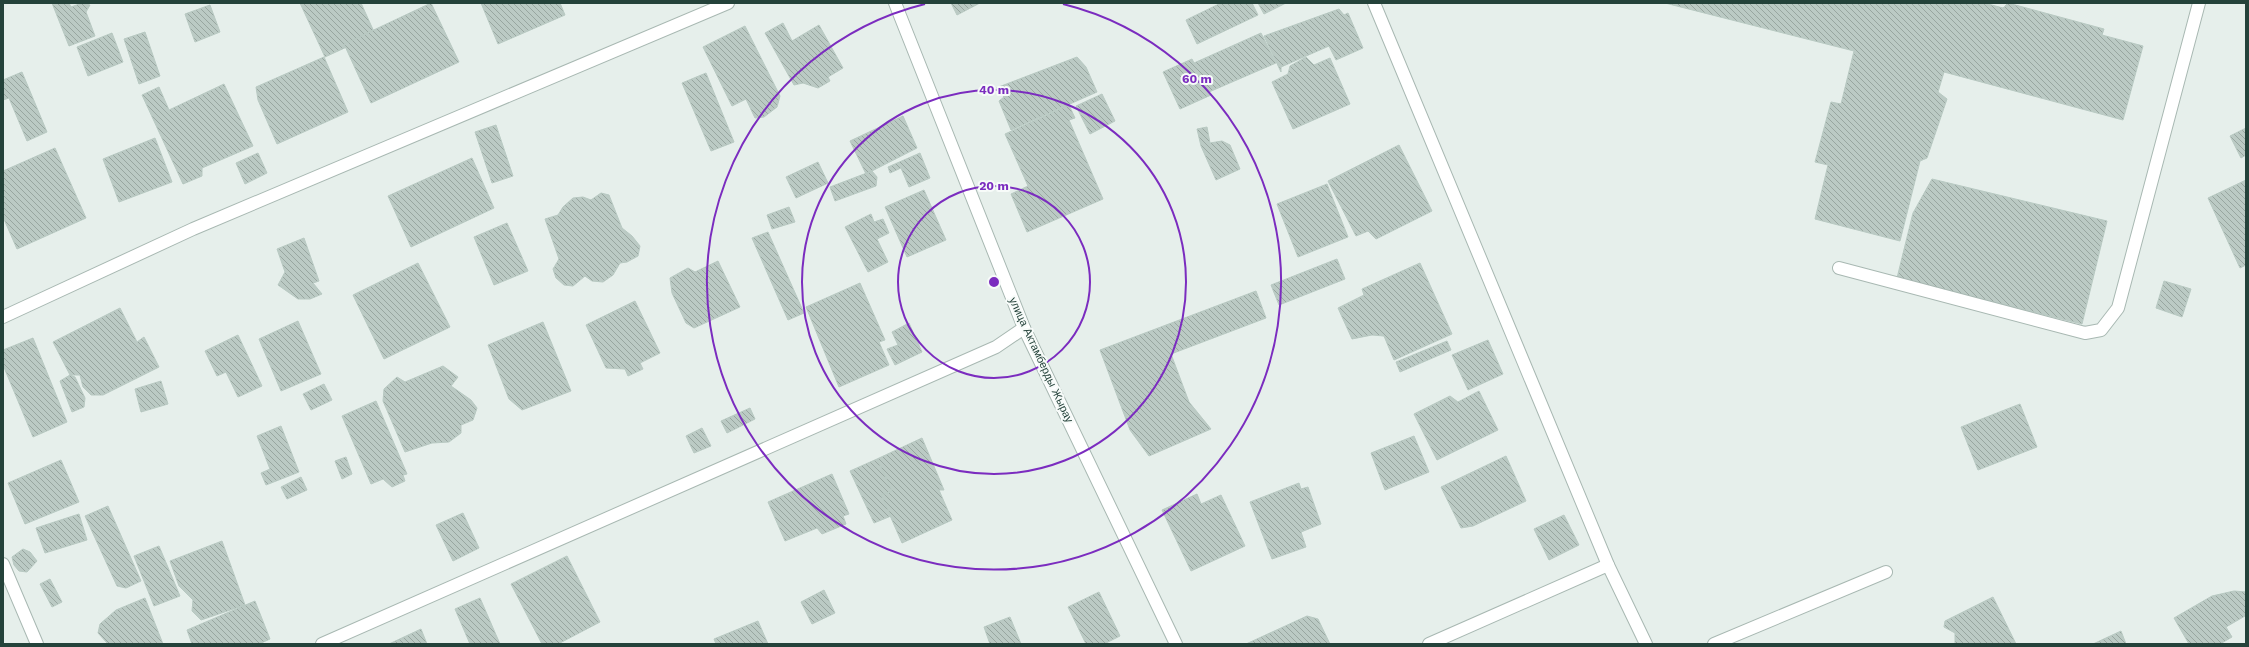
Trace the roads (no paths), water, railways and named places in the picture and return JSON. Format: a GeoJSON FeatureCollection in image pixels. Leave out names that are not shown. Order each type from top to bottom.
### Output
{"type":"FeatureCollection","features":[{"type":"Feature","properties":{"kind":"street"},"geometry":{"type":"LineString","coordinates":[[3,317],[193,229],[728,3]]}},
{"type":"Feature","properties":{"kind":"street","name":"улица Актамберды Жырау"},"geometry":{"type":"LineString","coordinates":[[895,3],[1024,328],[1176,644]]}},
{"type":"Feature","properties":{"kind":"street"},"geometry":{"type":"LineString","coordinates":[[1374,3],[1608,565],[1646,644]]}},
{"type":"Feature","properties":{"kind":"street"},"geometry":{"type":"LineString","coordinates":[[1839,268],[2085,333],[2101,330],[2118,308],[2199,3]]}},
{"type":"Feature","properties":{"kind":"street"},"geometry":{"type":"LineString","coordinates":[[322,644],[996,347],[1024,328]]}},
{"type":"Feature","properties":{"kind":"street"},"geometry":{"type":"LineString","coordinates":[[3,564],[37,644]]}},
{"type":"Feature","properties":{"kind":"street"},"geometry":{"type":"LineString","coordinates":[[1429,644],[1608,565]]}},
{"type":"Feature","properties":{"kind":"street"},"geometry":{"type":"LineString","coordinates":[[1714,644],[1886,572]]}}]}
